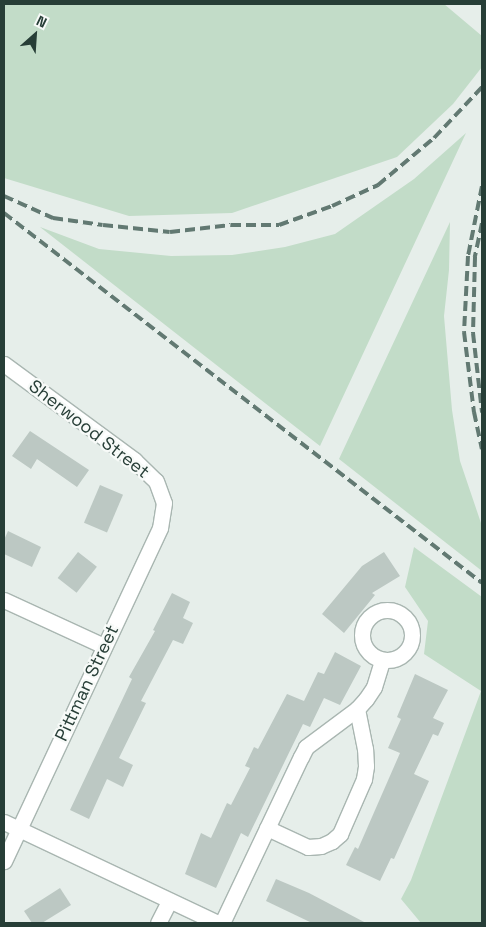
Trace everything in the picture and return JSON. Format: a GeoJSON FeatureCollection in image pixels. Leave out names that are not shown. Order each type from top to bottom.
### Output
{"type":"FeatureCollection","features":[{"type":"Feature","properties":{"kind":"street","name":"Sherwood Street"},"geometry":{"type":"LineString","coordinates":[[4,364],[134,460],[156,481],[164,503]]}},
{"type":"Feature","properties":{"kind":"street","name":"Pittman Street"},"geometry":{"type":"LineString","coordinates":[[4,861],[160,528],[164,503]]}},
{"type":"Feature","properties":{"kind":"street"},"geometry":{"type":"LineString","coordinates":[[4,600],[104,646]]}},
{"type":"Feature","properties":{"kind":"street"},"geometry":{"type":"LineString","coordinates":[[4,822],[169,901],[220,923],[306,747],[357,709],[374,687],[382,660]]}},
{"type":"Feature","properties":{"kind":"street"},"geometry":{"type":"LineString","coordinates":[[267,828],[308,847],[327,843],[340,834],[364,779],[366,766],[366,749],[357,709]]}},
{"type":"Feature","properties":{"kind":"street"},"geometry":{"type":"LineString","coordinates":[[158,923],[169,901]]}},
{"type":"Feature","properties":{"kind":"street"},"geometry":{"type":"LineString","coordinates":[[169,901],[170,923]]}},
{"type":"Feature","properties":{"kind":"green space"},"geometry":{"type":"Polygon","coordinates":[[[4,4],[444,4],[482,36],[482,67],[453,104],[397,157],[232,213],[129,216],[4,178],[4,4]]]}},
{"type":"Feature","properties":{"kind":"green space"},"geometry":{"type":"Polygon","coordinates":[[[466,133],[320,446],[40,227],[99,249],[171,256],[232,255],[285,247],[335,234],[414,179],[466,133]]]}},
{"type":"Feature","properties":{"kind":"green space"},"geometry":{"type":"Polygon","coordinates":[[[450,222],[449,270],[444,316],[452,410],[460,461],[482,526],[482,571],[339,459],[450,222]]]}},
{"type":"Feature","properties":{"kind":"green space"},"geometry":{"type":"Polygon","coordinates":[[[414,547],[482,597],[482,923],[421,923],[401,899],[411,880],[481,691],[424,654],[428,621],[405,587],[414,547]]]}},
{"type":"Feature","properties":{"kind":"building"},"geometry":{"type":"Polygon","coordinates":[[[30,431],[89,470],[77,487],[37,459],[31,469],[12,456],[30,431]]]}},
{"type":"Feature","properties":{"kind":"building"},"geometry":{"type":"Polygon","coordinates":[[[100,485],[123,495],[107,533],[84,523],[100,485]]]}},
{"type":"Feature","properties":{"kind":"building"},"geometry":{"type":"Polygon","coordinates":[[[8,531],[41,547],[32,567],[4,554],[4,540],[8,531]]]}},
{"type":"Feature","properties":{"kind":"building"},"geometry":{"type":"Polygon","coordinates":[[[78,552],[97,567],[77,593],[58,578],[78,552]]]}},
{"type":"Feature","properties":{"kind":"building"},"geometry":{"type":"Polygon","coordinates":[[[384,552],[400,576],[372,593],[375,595],[344,633],[322,614],[362,566],[384,552]]]}},
{"type":"Feature","properties":{"kind":"building"},"geometry":{"type":"Polygon","coordinates":[[[172,593],[190,602],[183,618],[193,623],[183,644],[173,640],[141,701],[146,703],[119,758],[133,765],[123,787],[107,779],[89,819],[70,810],[132,679],[129,677],[155,631],[153,630],[172,593]]]}},
{"type":"Feature","properties":{"kind":"building"},"geometry":{"type":"Polygon","coordinates":[[[335,652],[361,666],[340,705],[324,698],[310,727],[303,724],[248,837],[241,833],[216,888],[185,874],[201,833],[211,838],[227,803],[231,805],[250,768],[245,766],[254,747],[258,749],[287,694],[304,701],[318,672],[324,674],[335,652]]]}},
{"type":"Feature","properties":{"kind":"building"},"geometry":{"type":"Polygon","coordinates":[[[415,674],[448,690],[433,718],[444,723],[438,736],[433,734],[414,774],[429,781],[394,859],[391,858],[380,881],[346,865],[355,847],[358,849],[400,753],[388,748],[401,719],[397,717],[415,674]]]}},
{"type":"Feature","properties":{"kind":"building"},"geometry":{"type":"Polygon","coordinates":[[[276,879],[309,893],[366,923],[312,923],[266,901],[276,879]]]}},
{"type":"Feature","properties":{"kind":"building"},"geometry":{"type":"Polygon","coordinates":[[[60,888],[71,905],[42,923],[32,923],[24,911],[60,888]]]}},
{"type":"Feature","properties":{"kind":"railway"},"geometry":{"type":"LineString","coordinates":[[4,196],[53,218],[103,225],[170,232],[231,225],[279,225],[332,206],[378,185],[434,138],[482,87]]}},
{"type":"Feature","properties":{"kind":"railway"},"geometry":{"type":"LineString","coordinates":[[482,186],[468,256],[464,332],[474,412],[482,449]]}},
{"type":"Feature","properties":{"kind":"railway"},"geometry":{"type":"LineString","coordinates":[[4,213],[482,583]]}},
{"type":"Feature","properties":{"kind":"railway"},"geometry":{"type":"LineString","coordinates":[[482,223],[475,257],[473,333],[482,412]]}}]}
